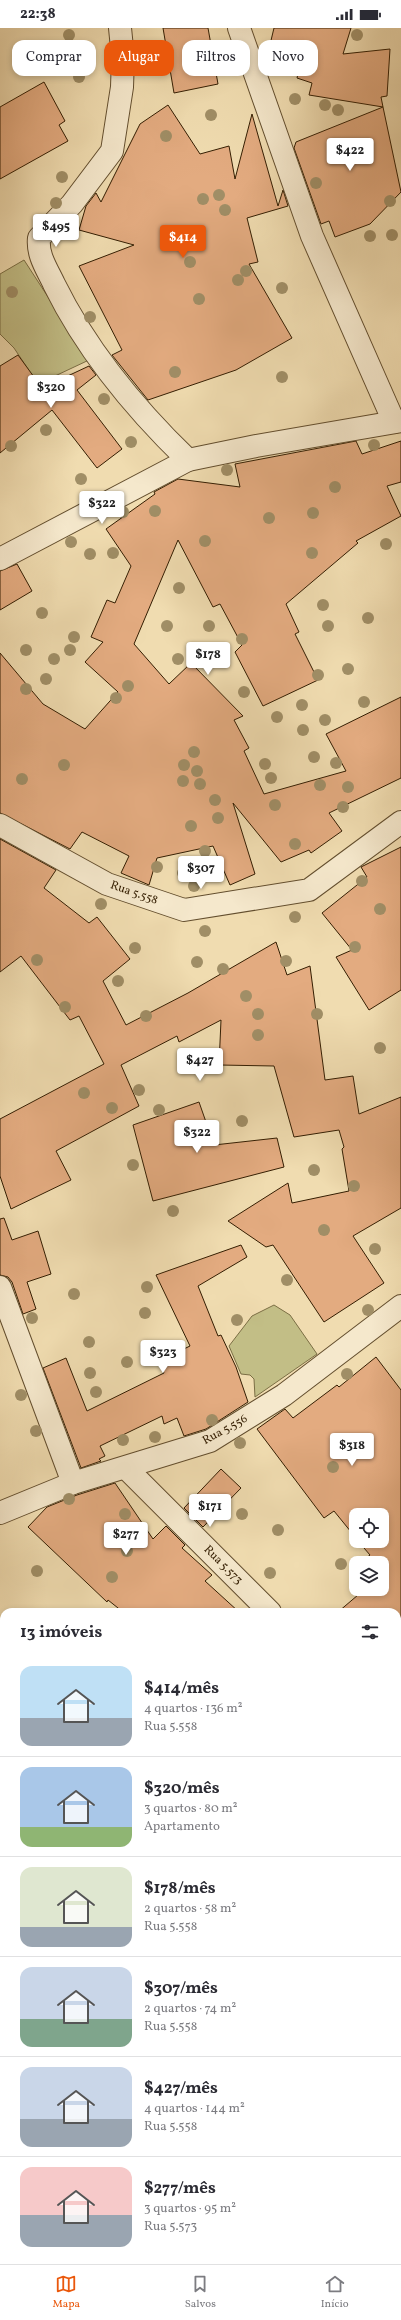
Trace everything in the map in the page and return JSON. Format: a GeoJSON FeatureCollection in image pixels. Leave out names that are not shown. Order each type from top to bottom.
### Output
{"type":"FeatureCollection","features":[{"type":"Feature","properties":{"kind":"street"},"geometry":{"type":"LineString","coordinates":[[120,28],[123,58],[122,88],[112,151],[72,204],[39,238],[39,254],[76,326],[106,371],[152,426],[188,460]]}},
{"type":"Feature","properties":{"kind":"street"},"geometry":{"type":"LineString","coordinates":[[0,559],[188,460],[256,446],[398,422],[312,236],[239,28]]}},
{"type":"Feature","properties":{"kind":"street","name":"Rua 5.558"},"geometry":{"type":"LineString","coordinates":[[0,825],[107,884],[184,910],[309,890],[401,822]]}},
{"type":"Feature","properties":{"kind":"street"},"geometry":{"type":"LineString","coordinates":[[0,1287],[74,1483]]}},
{"type":"Feature","properties":{"kind":"street","name":"Rua 5.556"},"geometry":{"type":"LineString","coordinates":[[0,1513],[74,1483],[210,1441],[284,1395],[401,1306]]}},
{"type":"Feature","properties":{"kind":"street","name":"Rua 5.573"},"geometry":{"type":"LineString","coordinates":[[126,1468],[266,1608]]}},
{"type":"Feature","properties":{"kind":"shaded area"},"geometry":{"type":"Polygon","coordinates":[[[24,260],[89,360],[38,384],[14,348],[0,334],[0,274],[24,260]]]}},
{"type":"Feature","properties":{"kind":"shaded area"},"geometry":{"type":"Polygon","coordinates":[[[274,1305],[290,1315],[317,1354],[255,1397],[254,1379],[250,1375],[241,1374],[229,1346],[252,1316],[274,1305]]]}},
{"type":"Feature","properties":{"kind":"building"},"geometry":{"type":"Polygon","coordinates":[[[163,28],[208,28],[210,40],[182,40],[182,76],[217,76],[218,84],[174,93],[171,76],[174,76],[174,40],[165,40],[163,28]]]}},
{"type":"Feature","properties":{"kind":"building"},"geometry":{"type":"Polygon","coordinates":[[[274,28],[351,28],[343,54],[390,49],[387,96],[381,97],[383,107],[309,95],[312,83],[297,78],[297,76],[318,76],[318,40],[271,40],[274,28]]]}},
{"type":"Feature","properties":{"kind":"building"},"geometry":{"type":"Polygon","coordinates":[[[44,82],[65,121],[59,125],[68,141],[0,179],[0,107],[44,82]]]}},
{"type":"Feature","properties":{"kind":"building"},"geometry":{"type":"Polygon","coordinates":[[[168,105],[200,154],[229,146],[235,179],[252,114],[278,206],[283,190],[288,206],[247,218],[258,262],[249,264],[292,338],[236,370],[148,400],[112,355],[122,350],[79,266],[134,245],[79,230],[86,206],[96,193],[101,202],[140,124],[168,105]]]}},
{"type":"Feature","properties":{"kind":"building"},"geometry":{"type":"Polygon","coordinates":[[[383,107],[401,192],[370,224],[335,237],[329,221],[321,224],[294,148],[296,142],[383,107]]]}},
{"type":"Feature","properties":{"kind":"building"},"geometry":{"type":"Polygon","coordinates":[[[18,355],[42,388],[89,366],[96,375],[77,390],[122,449],[97,468],[52,410],[0,453],[0,366],[18,355]]]}},
{"type":"Feature","properties":{"kind":"building"},"geometry":{"type":"Polygon","coordinates":[[[356,441],[362,454],[401,441],[401,482],[387,486],[401,516],[356,541],[358,543],[286,604],[299,632],[295,634],[318,680],[263,706],[235,652],[242,645],[220,604],[213,607],[178,540],[134,644],[169,684],[191,663],[243,716],[234,720],[249,748],[244,751],[264,794],[346,771],[326,734],[401,697],[401,778],[329,813],[342,831],[311,853],[309,850],[281,862],[233,803],[255,874],[230,885],[213,846],[157,858],[149,885],[121,873],[129,856],[82,832],[70,849],[0,813],[0,653],[43,704],[85,729],[118,692],[85,662],[103,642],[91,637],[107,600],[115,603],[131,566],[106,529],[155,494],[154,492],[178,479],[240,487],[235,464],[356,441]]]}},
{"type":"Feature","properties":{"kind":"building"},"geometry":{"type":"Polygon","coordinates":[[[17,564],[32,591],[0,610],[0,571],[17,564]]]}},
{"type":"Feature","properties":{"kind":"building"},"geometry":{"type":"Polygon","coordinates":[[[0,839],[56,870],[44,888],[89,923],[97,917],[130,959],[103,981],[126,1025],[188,993],[276,942],[287,975],[310,966],[325,1080],[353,1076],[359,1114],[401,1097],[401,1208],[353,1236],[384,1283],[324,1322],[273,1245],[266,1247],[228,1221],[288,1183],[292,1203],[349,1191],[342,1149],[344,1147],[339,1130],[294,1137],[274,1066],[219,1065],[221,1020],[179,1042],[177,1036],[121,1065],[139,1106],[56,1151],[71,1180],[11,1209],[0,1176],[0,1119],[104,1064],[79,1016],[70,1020],[21,956],[0,972],[0,839]]]}},
{"type":"Feature","properties":{"kind":"building"},"geometry":{"type":"Polygon","coordinates":[[[401,847],[401,990],[369,1010],[336,957],[352,950],[322,913],[367,877],[361,867],[401,847]]]}},
{"type":"Feature","properties":{"kind":"building"},"geometry":{"type":"Polygon","coordinates":[[[199,1102],[214,1145],[277,1138],[284,1167],[153,1201],[133,1125],[199,1102]]]}},
{"type":"Feature","properties":{"kind":"building"},"geometry":{"type":"Polygon","coordinates":[[[4,1218],[12,1240],[38,1231],[51,1274],[27,1282],[36,1309],[23,1314],[12,1282],[8,1277],[0,1275],[0,1219],[4,1218]]]}},
{"type":"Feature","properties":{"kind":"building"},"geometry":{"type":"Polygon","coordinates":[[[241,1245],[247,1257],[198,1286],[218,1336],[221,1335],[236,1367],[248,1402],[206,1429],[184,1436],[177,1418],[164,1424],[162,1416],[100,1446],[105,1456],[99,1459],[101,1461],[81,1468],[43,1368],[66,1358],[87,1411],[164,1373],[159,1361],[190,1346],[156,1275],[241,1245]]]}},
{"type":"Feature","properties":{"kind":"building"},"geometry":{"type":"Polygon","coordinates":[[[376,1357],[401,1390],[401,1608],[343,1608],[357,1596],[389,1596],[389,1556],[369,1556],[370,1555],[364,1548],[389,1548],[389,1508],[349,1508],[349,1529],[334,1511],[324,1518],[257,1429],[285,1409],[293,1418],[337,1385],[339,1387],[376,1357]]]}},
{"type":"Feature","properties":{"kind":"building"},"geometry":{"type":"Polygon","coordinates":[[[221,1469],[241,1488],[203,1527],[184,1508],[221,1469]]]}},
{"type":"Feature","properties":{"kind":"building"},"geometry":{"type":"Polygon","coordinates":[[[115,1483],[153,1539],[166,1526],[185,1545],[182,1548],[212,1575],[205,1581],[235,1608],[118,1608],[108,1600],[107,1602],[28,1527],[47,1507],[77,1495],[115,1483]]]}}]}
